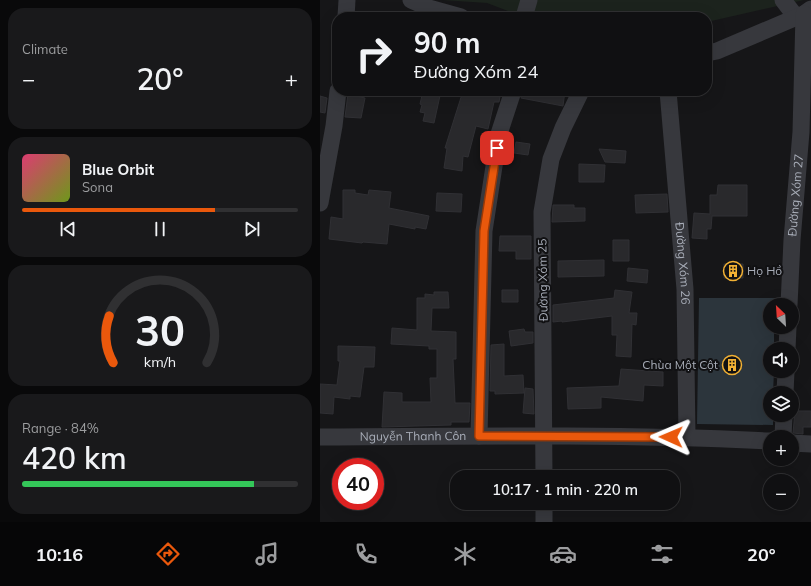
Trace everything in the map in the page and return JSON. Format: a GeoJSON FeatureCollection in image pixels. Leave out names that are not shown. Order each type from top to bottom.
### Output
{"type":"FeatureCollection","features":[{"type":"Feature","properties":{"kind":"street"},"geometry":{"type":"LineString","coordinates":[[347,12],[348,0]]}},
{"type":"Feature","properties":{"kind":"street"},"geometry":{"type":"LineString","coordinates":[[410,0],[443,12]]}},
{"type":"Feature","properties":{"kind":"street"},"geometry":{"type":"LineString","coordinates":[[525,12],[529,0]]}},
{"type":"Feature","properties":{"kind":"street"},"geometry":{"type":"LineString","coordinates":[[784,0],[804,13]]}},
{"type":"Feature","properties":{"kind":"street"},"geometry":{"type":"LineString","coordinates":[[712,52],[804,13]]}},
{"type":"Feature","properties":{"kind":"street","name":"Đường Xóm 27"},"geometry":{"type":"LineString","coordinates":[[789,298],[792,240],[801,132],[804,13]]}},
{"type":"Feature","properties":{"kind":"street"},"geometry":{"type":"LineString","coordinates":[[320,203],[334,126],[337,96]]}},
{"type":"Feature","properties":{"kind":"street"},"geometry":{"type":"LineString","coordinates":[[479,436],[484,231],[499,134],[511,96]]}},
{"type":"Feature","properties":{"kind":"street","name":"Đường Xóm 25"},"geometry":{"type":"LineString","coordinates":[[544,470],[542,212],[551,159],[579,96]]}},
{"type":"Feature","properties":{"kind":"street","name":"Đường Xóm 26"},"geometry":{"type":"LineString","coordinates":[[668,96],[685,290],[687,437]]}},
{"type":"Feature","properties":{"kind":"street","name":"Nguyễn Thanh Côn"},"geometry":{"type":"LineString","coordinates":[[320,436],[545,435],[687,437],[763,441]]}},
{"type":"Feature","properties":{"kind":"street"},"geometry":{"type":"LineString","coordinates":[[799,443],[811,444]]}},
{"type":"Feature","properties":{"kind":"street"},"geometry":{"type":"LineString","coordinates":[[544,510],[544,522]]}},
{"type":"Feature","properties":{"kind":"shaded area"},"geometry":{"type":"Polygon","coordinates":[[[442,0],[804,0],[712,21],[712,12],[511,12],[487,3],[442,0]]]}},
{"type":"Feature","properties":{"kind":"shaded area"},"geometry":{"type":"Polygon","coordinates":[[[699,298],[763,298],[763,334],[774,334],[774,342],[763,342],[763,378],[774,378],[773,386],[763,386],[763,422],[773,422],[773,425],[697,424],[699,298]]]}},
{"type":"Feature","properties":{"kind":"building"},"geometry":{"type":"Polygon","coordinates":[[[320,96],[327,98],[325,113],[320,112],[320,96]]]}},
{"type":"Feature","properties":{"kind":"building"},"geometry":{"type":"Polygon","coordinates":[[[348,96],[365,98],[361,118],[345,117],[348,96]]]}},
{"type":"Feature","properties":{"kind":"building"},"geometry":{"type":"Polygon","coordinates":[[[422,96],[440,96],[434,123],[423,121],[425,113],[420,112],[422,105],[420,104],[422,96]]]}},
{"type":"Feature","properties":{"kind":"building"},"geometry":{"type":"Polygon","coordinates":[[[461,96],[500,96],[499,102],[494,102],[488,129],[476,126],[468,157],[463,156],[462,171],[444,168],[447,148],[445,148],[461,96]]]}},
{"type":"Feature","properties":{"kind":"building"},"geometry":{"type":"Polygon","coordinates":[[[522,96],[564,96],[563,106],[521,98],[522,96]]]}},
{"type":"Feature","properties":{"kind":"building"},"geometry":{"type":"Polygon","coordinates":[[[516,142],[530,144],[528,155],[514,153],[516,142]]]}},
{"type":"Feature","properties":{"kind":"building"},"geometry":{"type":"Polygon","coordinates":[[[599,149],[626,151],[625,163],[605,162],[599,149]]]}},
{"type":"Feature","properties":{"kind":"building"},"geometry":{"type":"Polygon","coordinates":[[[579,164],[605,165],[604,182],[579,182],[579,164]]]}},
{"type":"Feature","properties":{"kind":"building"},"geometry":{"type":"Polygon","coordinates":[[[718,185],[747,185],[747,216],[712,216],[711,229],[707,229],[707,239],[692,238],[694,213],[710,214],[710,195],[717,195],[718,185]]]}},
{"type":"Feature","properties":{"kind":"building"},"geometry":{"type":"Polygon","coordinates":[[[343,190],[355,190],[355,193],[368,195],[369,190],[391,192],[389,208],[429,216],[426,229],[415,227],[415,229],[389,224],[387,244],[329,239],[331,217],[343,219],[343,190]]]}},
{"type":"Feature","properties":{"kind":"building"},"geometry":{"type":"Polygon","coordinates":[[[437,193],[462,194],[461,212],[436,211],[437,193]]]}},
{"type":"Feature","properties":{"kind":"building"},"geometry":{"type":"Polygon","coordinates":[[[667,194],[668,212],[636,213],[635,195],[667,194]]]}},
{"type":"Feature","properties":{"kind":"building"},"geometry":{"type":"Polygon","coordinates":[[[553,205],[574,205],[574,208],[585,208],[585,221],[552,222],[553,205]]]}},
{"type":"Feature","properties":{"kind":"building"},"geometry":{"type":"Polygon","coordinates":[[[500,236],[531,236],[531,259],[516,259],[516,251],[499,251],[500,236]]]}},
{"type":"Feature","properties":{"kind":"building"},"geometry":{"type":"Polygon","coordinates":[[[613,240],[629,240],[629,261],[613,261],[613,240]]]}},
{"type":"Feature","properties":{"kind":"building"},"geometry":{"type":"Polygon","coordinates":[[[604,260],[604,276],[558,277],[558,261],[604,260]]]}},
{"type":"Feature","properties":{"kind":"building","name":"Họ Hồ"},"geometry":{"type":"Polygon","coordinates":[[[724,264],[743,264],[743,278],[724,278],[724,264]]]}},
{"type":"Feature","properties":{"kind":"building"},"geometry":{"type":"Polygon","coordinates":[[[628,268],[648,270],[647,283],[627,281],[628,268]]]}},
{"type":"Feature","properties":{"kind":"building"},"geometry":{"type":"Polygon","coordinates":[[[502,290],[518,290],[518,302],[502,302],[502,290]]]}},
{"type":"Feature","properties":{"kind":"building"},"geometry":{"type":"Polygon","coordinates":[[[615,290],[632,292],[629,313],[637,313],[636,325],[632,324],[631,357],[616,356],[617,335],[612,335],[612,316],[553,322],[553,305],[614,298],[615,290]]]}},
{"type":"Feature","properties":{"kind":"building"},"geometry":{"type":"Polygon","coordinates":[[[434,292],[448,292],[449,308],[432,308],[431,331],[456,332],[456,359],[453,359],[455,403],[470,403],[469,422],[451,422],[451,425],[382,427],[384,392],[402,393],[402,402],[431,402],[430,378],[437,378],[437,349],[429,349],[429,346],[391,344],[392,328],[417,330],[417,298],[425,298],[425,294],[434,295],[434,292]]]}},
{"type":"Feature","properties":{"kind":"building"},"geometry":{"type":"Polygon","coordinates":[[[524,329],[525,332],[533,332],[533,343],[511,346],[509,331],[524,329]]]}},
{"type":"Feature","properties":{"kind":"building"},"geometry":{"type":"Polygon","coordinates":[[[504,344],[504,376],[523,375],[524,393],[495,394],[495,391],[490,391],[491,345],[504,344]]]}},
{"type":"Feature","properties":{"kind":"building"},"geometry":{"type":"Polygon","coordinates":[[[338,346],[375,347],[374,367],[364,367],[360,397],[350,396],[350,399],[334,397],[333,414],[320,413],[320,384],[337,385],[340,361],[338,361],[338,346]]]}},
{"type":"Feature","properties":{"kind":"building"},"geometry":{"type":"Polygon","coordinates":[[[621,369],[663,372],[663,386],[644,385],[643,401],[601,397],[601,408],[568,409],[567,388],[619,386],[621,369]]]}},
{"type":"Feature","properties":{"kind":"building"},"geometry":{"type":"Polygon","coordinates":[[[525,388],[533,389],[534,414],[523,413],[525,388]]]}},
{"type":"Feature","properties":{"kind":"building"},"geometry":{"type":"Polygon","coordinates":[[[799,411],[811,411],[811,427],[803,427],[803,434],[799,434],[799,430],[793,430],[794,422],[799,422],[799,411]]]}},
{"type":"Feature","properties":{"kind":"place","name":"Họ Hồ"},"geometry":{"type":"Point","coordinates":[733,271]}},
{"type":"Feature","properties":{"kind":"place","name":"Chùa Một Cột"},"geometry":{"type":"Point","coordinates":[732,365]}},
{"type":"Feature","properties":{"kind":"route"},"geometry":{"type":"LineString","coordinates":[[497,148],[484,231],[479,436],[545,435],[671,437]]}}]}
